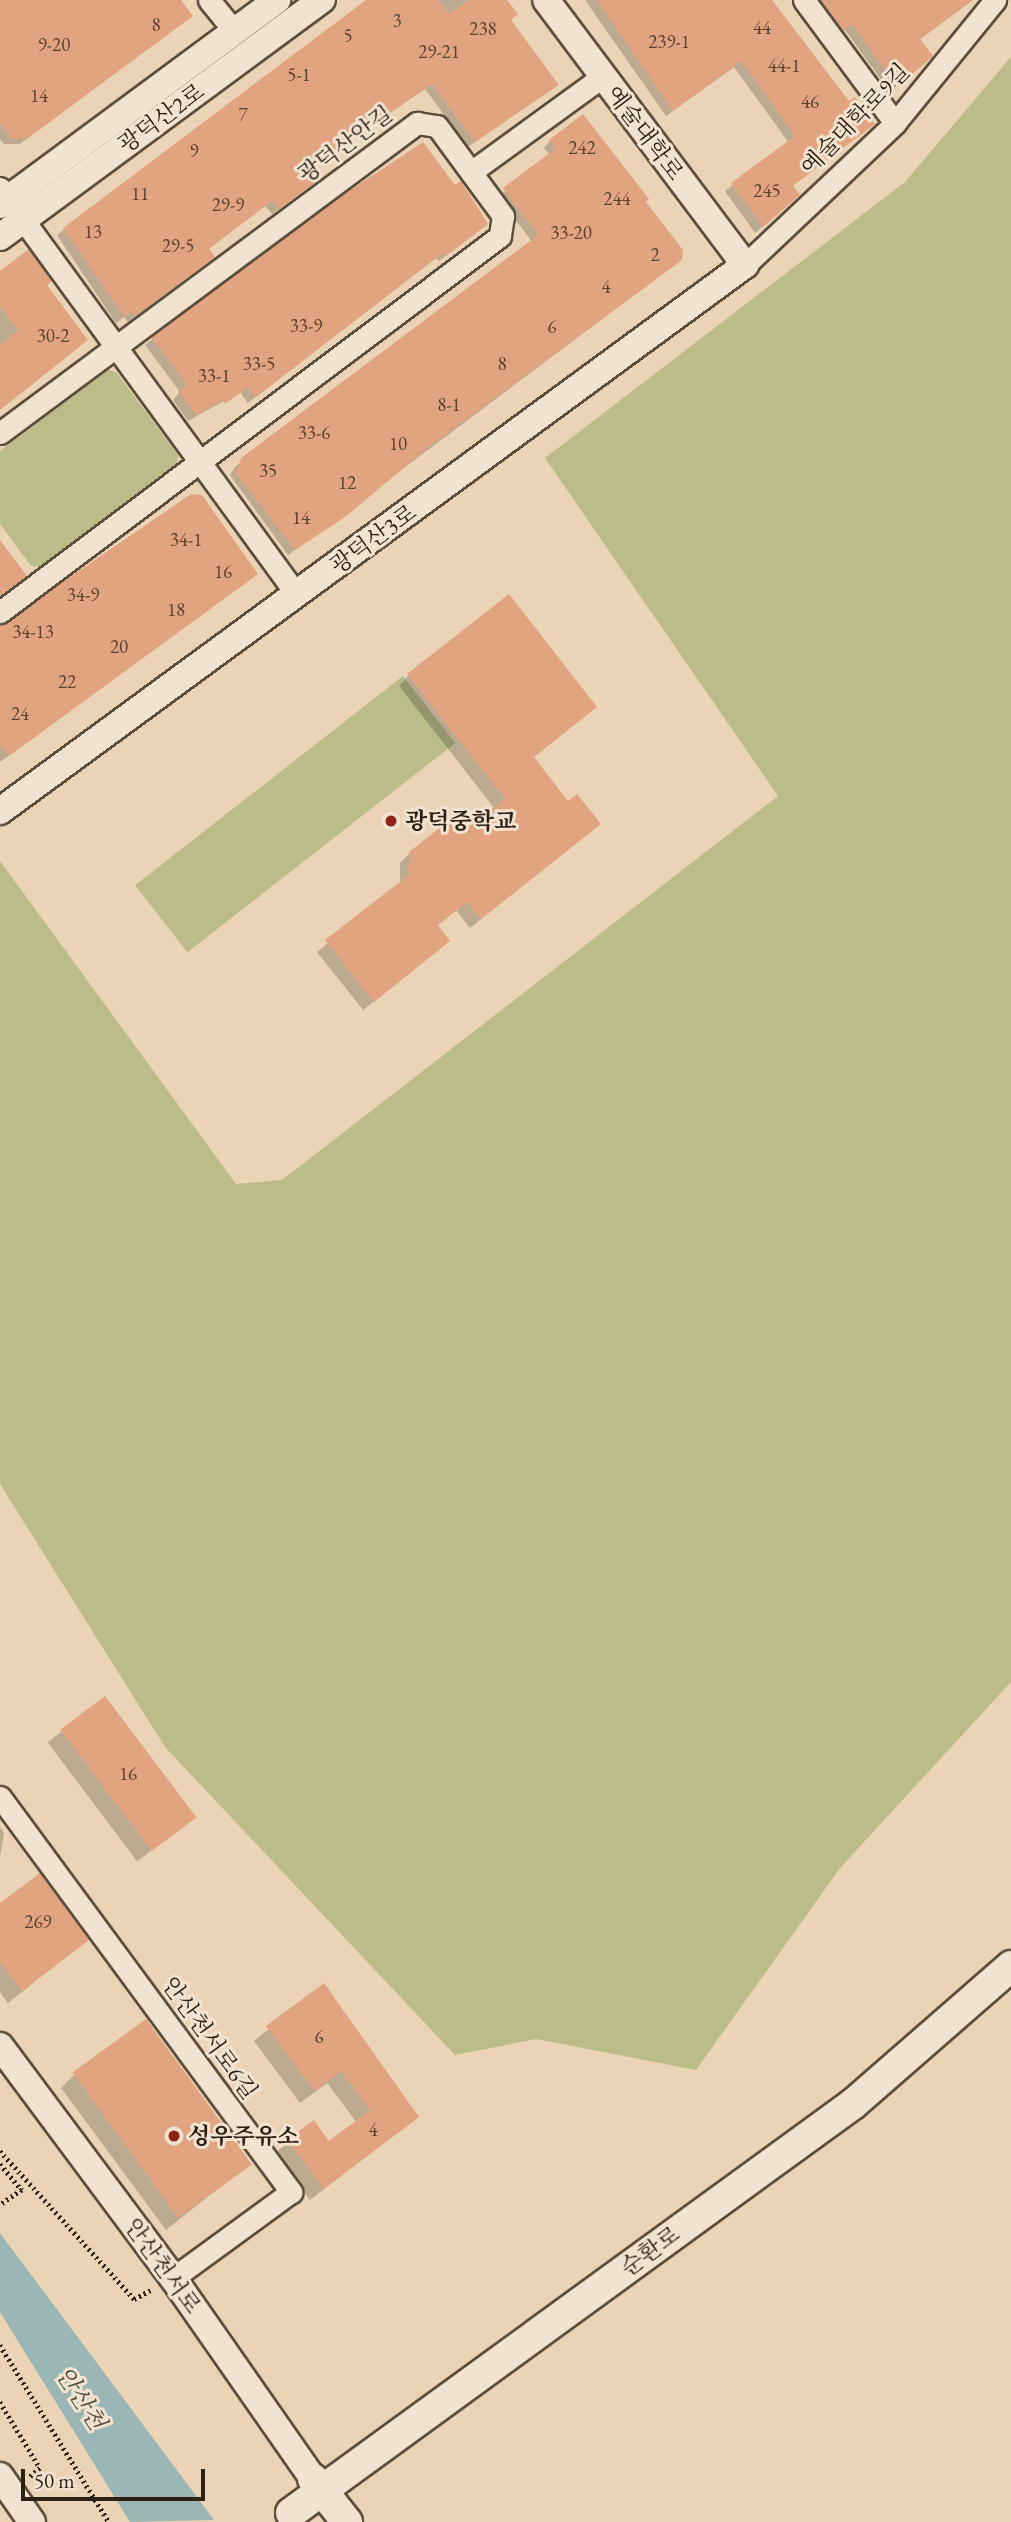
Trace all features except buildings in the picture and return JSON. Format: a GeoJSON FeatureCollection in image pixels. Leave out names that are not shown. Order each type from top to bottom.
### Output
{"type":"FeatureCollection","features":[{"type":"Feature","properties":{"kind":"main road","name":"순환로"},"geometry":{"type":"LineString","coordinates":[[285,2517],[317,2485],[853,2104],[1011,1966]]}},
{"type":"Feature","properties":{"kind":"main road"},"geometry":{"type":"LineString","coordinates":[[317,2485],[347,2522]]}},
{"type":"Feature","properties":{"kind":"street"},"geometry":{"type":"LineString","coordinates":[[209,0],[235,32]]}},
{"type":"Feature","properties":{"kind":"street","name":"광덕산2로"},"geometry":{"type":"LineString","coordinates":[[0,237],[8,203],[276,0]]}},
{"type":"Feature","properties":{"kind":"street","name":"광덕산2로"},"geometry":{"type":"LineString","coordinates":[[8,203],[322,0]]}},
{"type":"Feature","properties":{"kind":"street","name":"예술대학로"},"geometry":{"type":"LineString","coordinates":[[546,0],[745,265]]}},
{"type":"Feature","properties":{"kind":"street"},"geometry":{"type":"LineString","coordinates":[[804,0],[895,122]]}},
{"type":"Feature","properties":{"kind":"street","name":"예술대학로9길"},"geometry":{"type":"LineString","coordinates":[[745,265],[895,122],[995,0]]}},
{"type":"Feature","properties":{"kind":"street"},"geometry":{"type":"LineString","coordinates":[[471,172],[603,76]]}},
{"type":"Feature","properties":{"kind":"street","name":"광덕산안길"},"geometry":{"type":"LineString","coordinates":[[0,433],[417,123],[437,126],[503,216],[500,236],[202,464],[0,612]]}},
{"type":"Feature","properties":{"kind":"street"},"geometry":{"type":"LineString","coordinates":[[8,203],[118,346],[297,595]]}},
{"type":"Feature","properties":{"kind":"street","name":"광덕산3로"},"geometry":{"type":"LineString","coordinates":[[0,811],[745,265]]}},
{"type":"Feature","properties":{"kind":"street","name":"안산천서로6길"},"geometry":{"type":"LineString","coordinates":[[0,1797],[291,2192],[173,2278]]}},
{"type":"Feature","properties":{"kind":"street","name":"안산천서로"},"geometry":{"type":"LineString","coordinates":[[0,2046],[173,2278],[317,2485]]}},
{"type":"Feature","properties":{"kind":"street"},"geometry":{"type":"LineString","coordinates":[[0,2476],[23,2519]]}},
{"type":"Feature","properties":{"kind":"path"},"geometry":{"type":"LineString","coordinates":[[0,2151],[134,2299],[173,2278]]}},
{"type":"Feature","properties":{"kind":"path"},"geometry":{"type":"LineString","coordinates":[[0,2164],[22,2190],[0,2205]]}},
{"type":"Feature","properties":{"kind":"path"},"geometry":{"type":"LineString","coordinates":[[0,2345],[109,2522]]}},
{"type":"Feature","properties":{"kind":"path"},"geometry":{"type":"LineString","coordinates":[[0,2402],[40,2468]]}},
{"type":"Feature","properties":{"kind":"green space"},"geometry":{"type":"Polygon","coordinates":[[[1011,57],[1011,1682],[840,1868],[696,2070],[536,2039],[455,2055],[165,1747],[0,1484],[0,861],[236,1184],[282,1180],[778,796],[545,458],[905,182],[1011,57]]]}},
{"type":"Feature","properties":{"kind":"green space"},"geometry":{"type":"Polygon","coordinates":[[[108,370],[116,372],[178,455],[177,463],[39,567],[31,566],[0,524],[0,451],[108,370]]]}},
{"type":"Feature","properties":{"kind":"green space"},"geometry":{"type":"Polygon","coordinates":[[[403,676],[455,743],[187,952],[135,885],[403,676]]]}},
{"type":"Feature","properties":{"kind":"water","name":"안산천"},"geometry":{"type":"Polygon","coordinates":[[[0,2233],[214,2520],[130,2522],[0,2312],[0,2233]]]}},
{"type":"Feature","properties":{"kind":"place","name":"광덕중학교"},"geometry":{"type":"Point","coordinates":[391,821]}},
{"type":"Feature","properties":{"kind":"place","name":"성우주유소"},"geometry":{"type":"Point","coordinates":[174,2136]}}]}
